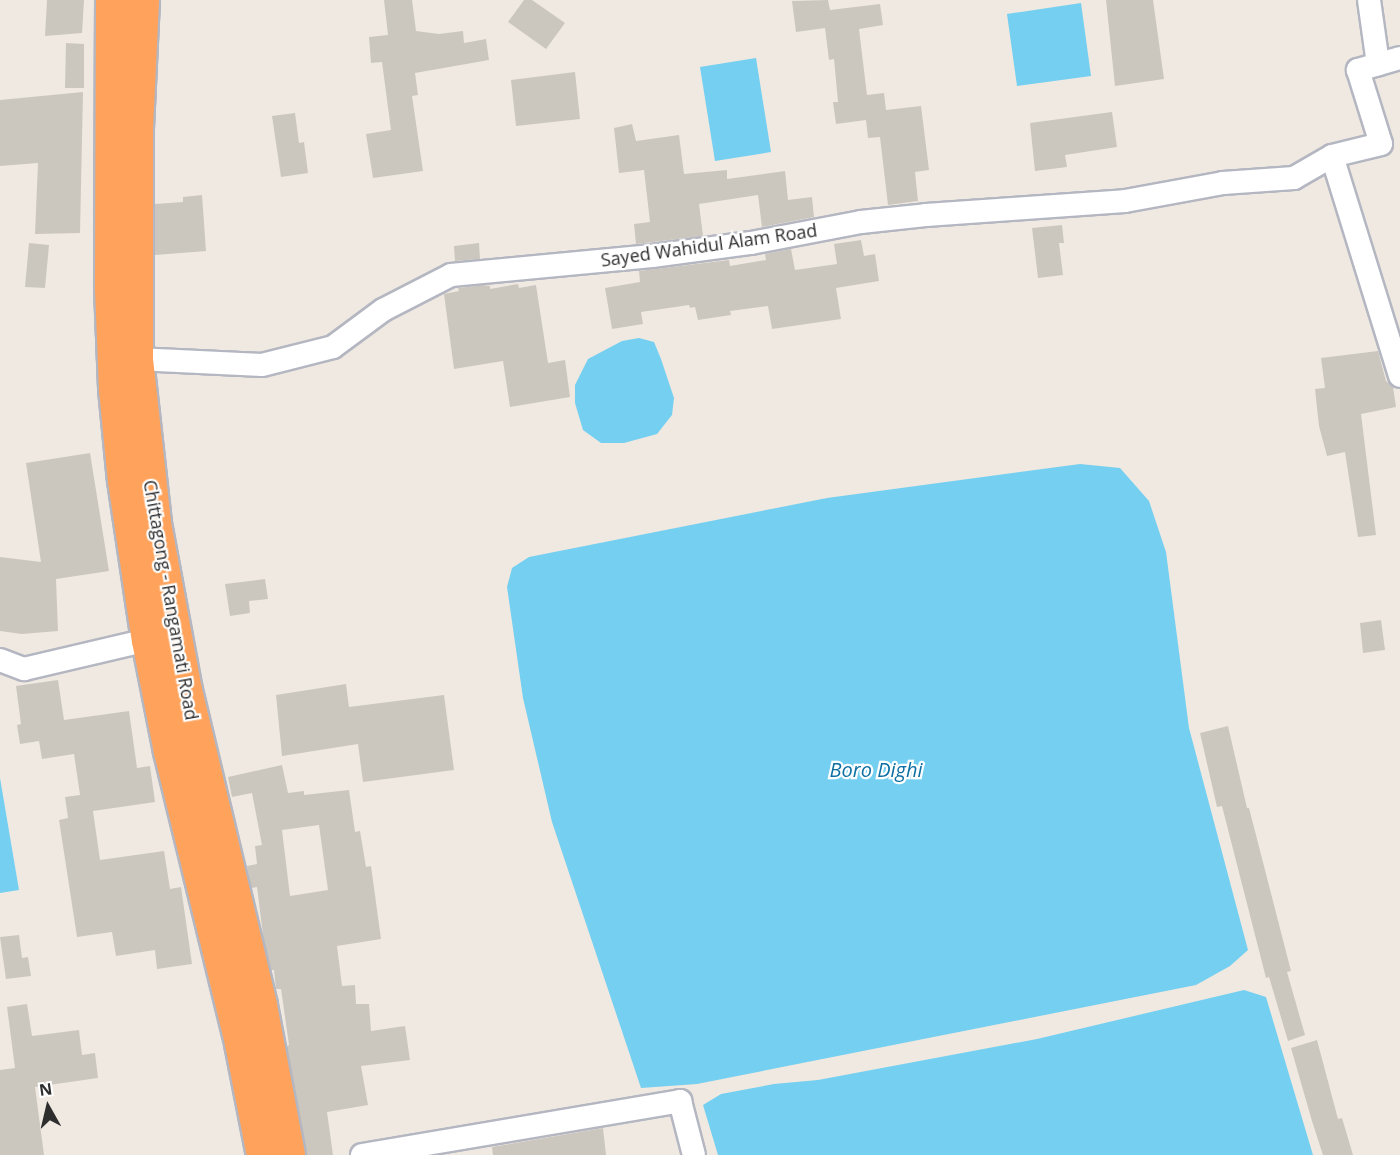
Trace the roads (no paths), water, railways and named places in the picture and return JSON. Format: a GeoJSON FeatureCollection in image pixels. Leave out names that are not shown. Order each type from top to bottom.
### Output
{"type":"FeatureCollection","features":[{"type":"Feature","properties":{"kind":"highway","name":"Chittagong - Rangamati Road"},"geometry":{"type":"LineString","coordinates":[[112,0],[111,288],[115,389],[124,480],[148,640],[170,751],[241,1043],[263,1155]]}},
{"type":"Feature","properties":{"kind":"highway","name":"Chittagong - Rangamati Road"},"geometry":{"type":"LineString","coordinates":[[142,0],[136,127],[136,359],[154,523],[185,690],[260,1005],[288,1155]]}},
{"type":"Feature","properties":{"kind":"street"},"geometry":{"type":"LineString","coordinates":[[1369,0],[1378,64],[1400,57]]}},
{"type":"Feature","properties":{"kind":"street","name":"Sayed Wahidul Alam Road"},"geometry":{"type":"LineString","coordinates":[[136,359],[262,365],[333,347],[383,310],[451,275],[707,249],[861,222],[926,215],[1125,201],[1223,183],[1294,178],[1332,156],[1381,144],[1358,70],[1378,64]]}},
{"type":"Feature","properties":{"kind":"street"},"geometry":{"type":"LineString","coordinates":[[1332,156],[1400,376]]}},
{"type":"Feature","properties":{"kind":"street"},"geometry":{"type":"LineString","coordinates":[[0,660],[24,669],[148,640]]}},
{"type":"Feature","properties":{"kind":"street"},"geometry":{"type":"LineString","coordinates":[[362,1155],[680,1101],[694,1155]]}},
{"type":"Feature","properties":{"kind":"water"},"geometry":{"type":"Polygon","coordinates":[[[1081,3],[1091,76],[1017,86],[1007,14],[1081,3]]]}},
{"type":"Feature","properties":{"kind":"water"},"geometry":{"type":"Polygon","coordinates":[[[756,58],[771,152],[715,161],[700,67],[756,58]]]}},
{"type":"Feature","properties":{"kind":"water"},"geometry":{"type":"Polygon","coordinates":[[[639,338],[654,342],[674,398],[672,415],[657,434],[624,443],[601,443],[583,430],[575,403],[575,385],[588,359],[622,341],[639,338]]]}},
{"type":"Feature","properties":{"kind":"water","name":"Boro Dighi"},"geometry":{"type":"Polygon","coordinates":[[[1080,464],[1120,468],[1149,501],[1166,552],[1189,728],[1248,950],[1230,966],[1196,985],[697,1084],[641,1088],[552,822],[523,698],[507,587],[512,568],[529,557],[827,498],[1080,464]]]}},
{"type":"Feature","properties":{"kind":"water"},"geometry":{"type":"Polygon","coordinates":[[[0,778],[19,890],[0,893],[0,778]]]}},
{"type":"Feature","properties":{"kind":"water"},"geometry":{"type":"Polygon","coordinates":[[[1244,990],[1266,997],[1313,1155],[718,1155],[703,1105],[721,1094],[774,1084],[818,1080],[1037,1039],[1244,990]]]}}]}
